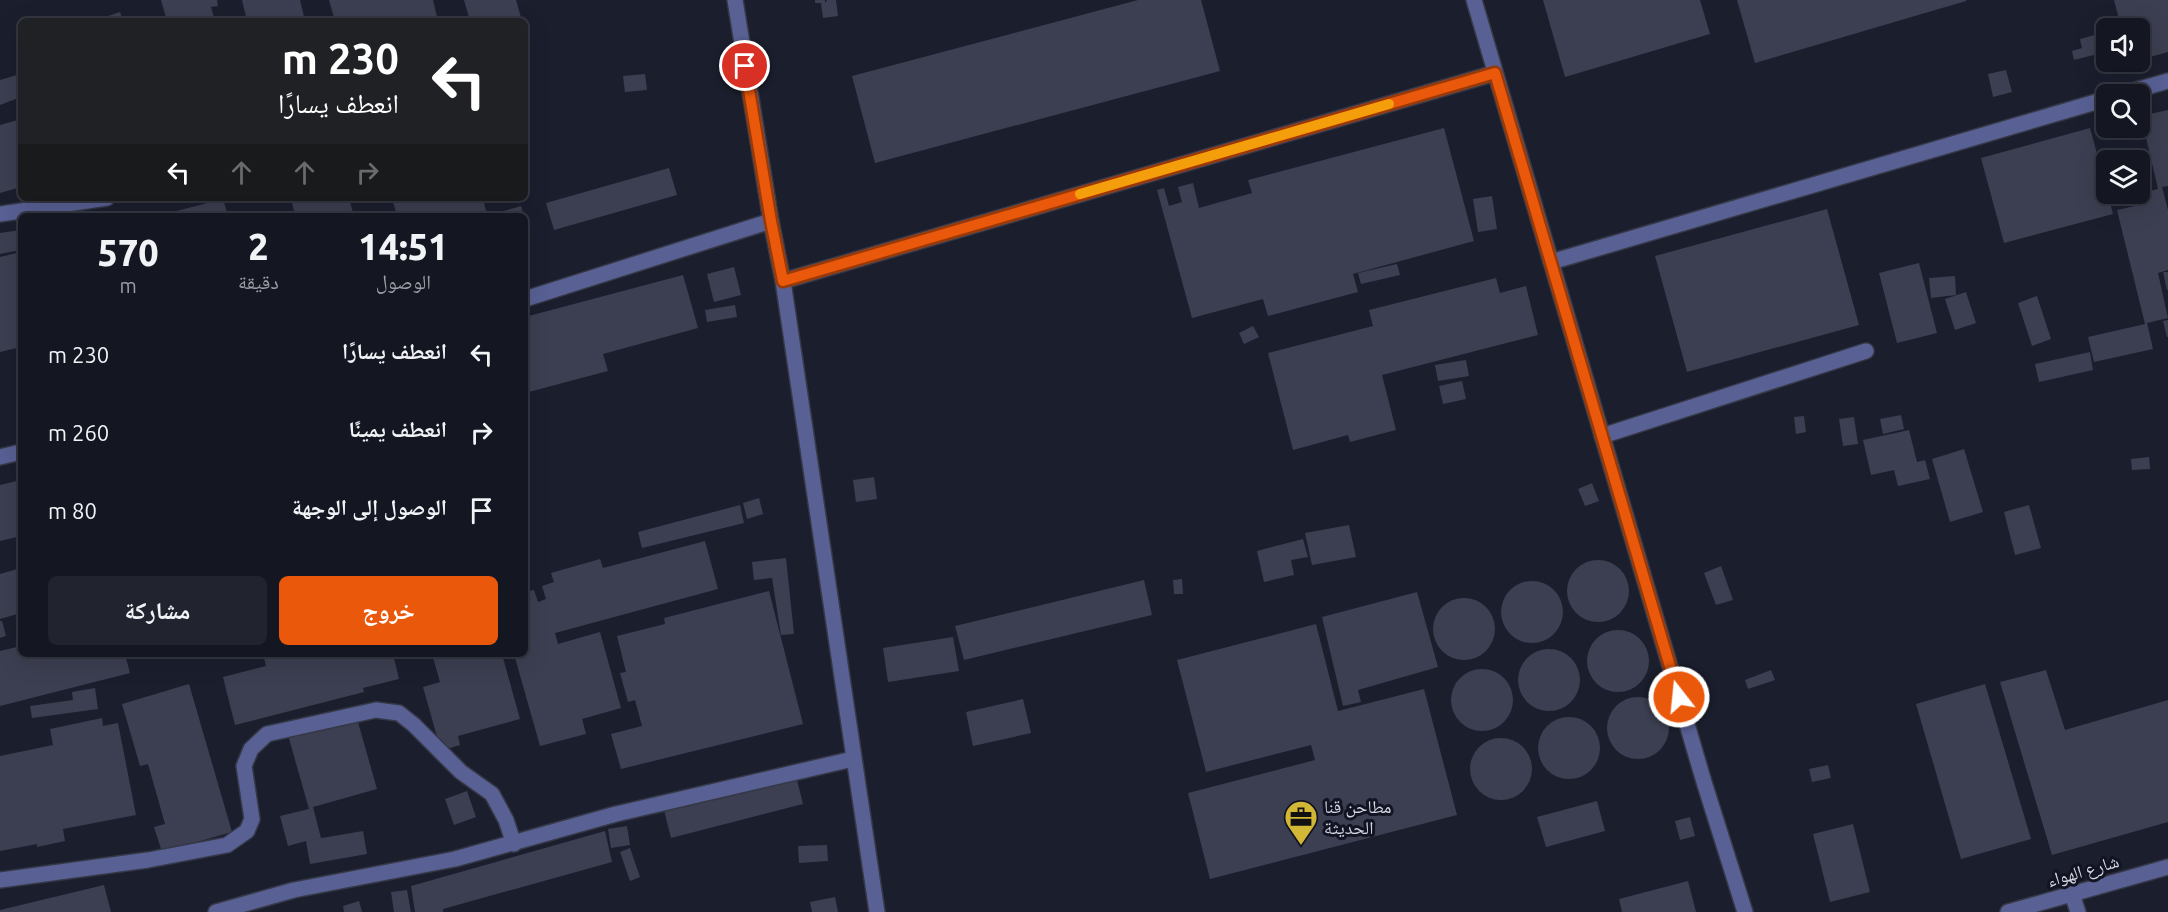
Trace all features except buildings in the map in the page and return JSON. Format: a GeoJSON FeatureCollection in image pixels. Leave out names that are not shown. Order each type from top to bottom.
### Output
{"type":"FeatureCollection","features":[{"type":"Feature","properties":{"kind":"street"},"geometry":{"type":"LineString","coordinates":[[735,0],[783,281],[877,912]]}},
{"type":"Feature","properties":{"kind":"street"},"geometry":{"type":"LineString","coordinates":[[1474,0],[1744,912]]}},
{"type":"Feature","properties":{"kind":"street"},"geometry":{"type":"LineString","coordinates":[[783,281],[1495,73]]}},
{"type":"Feature","properties":{"kind":"street"},"geometry":{"type":"LineString","coordinates":[[2150,86],[2168,81]]}},
{"type":"Feature","properties":{"kind":"street"},"geometry":{"type":"LineString","coordinates":[[1551,262],[2096,102]]}},
{"type":"Feature","properties":{"kind":"street"},"geometry":{"type":"LineString","coordinates":[[0,214],[87,201]]}},
{"type":"Feature","properties":{"kind":"street"},"geometry":{"type":"LineString","coordinates":[[528,298],[771,221]]}},
{"type":"Feature","properties":{"kind":"street"},"geometry":{"type":"LineString","coordinates":[[1602,436],[1866,351]]}},
{"type":"Feature","properties":{"kind":"street"},"geometry":{"type":"LineString","coordinates":[[0,457],[18,453]]}},
{"type":"Feature","properties":{"kind":"street"},"geometry":{"type":"LineString","coordinates":[[0,880],[148,860],[227,846],[247,831],[252,819],[244,766],[251,749],[267,734],[376,710],[399,713],[461,772],[492,794],[506,820],[514,844]]}},
{"type":"Feature","properties":{"kind":"street"},"geometry":{"type":"LineString","coordinates":[[216,912],[294,891],[455,859],[616,814],[853,759]]}},
{"type":"Feature","properties":{"kind":"street","name":"شارع الهواء"},"geometry":{"type":"LineString","coordinates":[[2008,912],[2168,867]]}},
{"type":"Feature","properties":{"kind":"street"},"geometry":{"type":"LineString","coordinates":[[2072,894],[2078,912]]}},
{"type":"Feature","properties":{"kind":"slow traffic"},"geometry":{"type":"LineString","coordinates":[[1080,194],[1389,104]]}},
{"type":"Feature","properties":{"kind":"place","name":"مطاحن قنا الحديثة"},"geometry":{"type":"Point","coordinates":[1301,846]}},
{"type":"Feature","properties":{"kind":"route"},"geometry":{"type":"LineString","coordinates":[[745,66],[783,281],[1495,73],[1679,697]]}}]}
